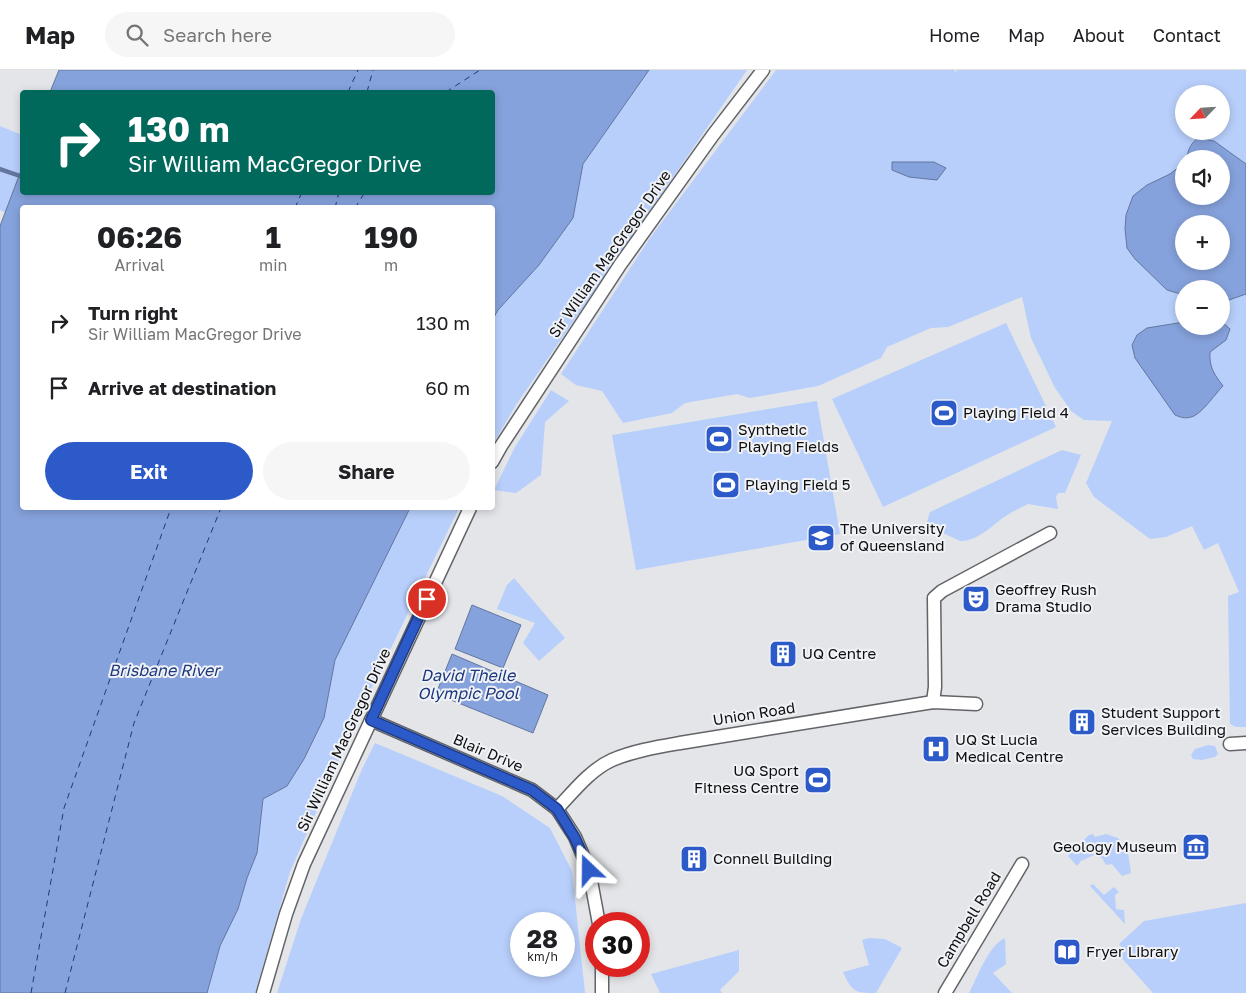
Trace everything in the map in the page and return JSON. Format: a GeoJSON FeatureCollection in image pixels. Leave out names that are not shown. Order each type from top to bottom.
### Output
{"type":"FeatureCollection","features":[{"type":"Feature","properties":{"kind":"street","name":"Sir William MacGregor Drive"},"geometry":{"type":"LineString","coordinates":[[495,457],[620,265],[763,70]]}},
{"type":"Feature","properties":{"kind":"street","name":"Sir William MacGregor Drive"},"geometry":{"type":"LineString","coordinates":[[263,993],[286,914],[304,864],[469,510]]}},
{"type":"Feature","properties":{"kind":"street"},"geometry":{"type":"LineString","coordinates":[[933,702],[935,687],[934,598],[942,591],[1050,533]]}},
{"type":"Feature","properties":{"kind":"street","name":"Union Road"},"geometry":{"type":"LineString","coordinates":[[557,809],[596,771],[611,761],[639,751],[689,741],[933,702],[976,704]]}},
{"type":"Feature","properties":{"kind":"street","name":"Blair Drive"},"geometry":{"type":"LineString","coordinates":[[371,720],[532,790],[557,809],[575,838],[589,870],[597,912]]}},
{"type":"Feature","properties":{"kind":"street"},"geometry":{"type":"LineString","coordinates":[[1230,744],[1246,743]]}},
{"type":"Feature","properties":{"kind":"street","name":"Campbell Road"},"geometry":{"type":"LineString","coordinates":[[945,993],[1022,864]]}},
{"type":"Feature","properties":{"kind":"street"},"geometry":{"type":"LineString","coordinates":[[602,977],[602,993]]}},
{"type":"Feature","properties":{"kind":"shaded area"},"geometry":{"type":"Polygon","coordinates":[[[649,70],[747,70],[516,405],[495,441],[495,315],[572,218],[583,164],[649,70]]]}},
{"type":"Feature","properties":{"kind":"shaded area"},"geometry":{"type":"Polygon","coordinates":[[[776,70],[954,70],[955,72],[958,70],[1246,70],[1246,727],[1236,727],[1230,724],[1228,596],[1239,592],[1218,543],[1204,550],[1192,526],[1166,537],[1150,539],[1094,497],[1086,483],[1112,421],[1084,420],[1071,411],[1055,388],[1031,338],[1022,297],[948,327],[931,328],[887,347],[881,358],[818,386],[750,398],[737,394],[685,403],[672,413],[623,423],[602,391],[576,385],[561,374],[650,238],[776,70]]]}},
{"type":"Feature","properties":{"kind":"shaded area"},"geometry":{"type":"Polygon","coordinates":[[[0,126],[20,134],[20,174],[6,213],[0,210],[0,126]]]}},
{"type":"Feature","properties":{"kind":"shaded area","name":"Playing Field 4"},"geometry":{"type":"Polygon","coordinates":[[[1006,323],[1056,427],[883,507],[832,399],[1006,323]]]}},
{"type":"Feature","properties":{"kind":"shaded area"},"geometry":{"type":"Polygon","coordinates":[[[551,390],[569,401],[545,422],[541,475],[516,493],[495,490],[515,447],[551,390]]]}},
{"type":"Feature","properties":{"kind":"shaded area","name":"Playing Field 5"},"geometry":{"type":"Polygon","coordinates":[[[817,401],[840,534],[636,570],[612,435],[817,401]]]}},
{"type":"Feature","properties":{"kind":"shaded area"},"geometry":{"type":"Polygon","coordinates":[[[1062,450],[1081,455],[1065,493],[1058,493],[1056,497],[1058,509],[1028,504],[1004,517],[978,536],[966,541],[960,541],[926,525],[930,512],[1062,450]]]}},
{"type":"Feature","properties":{"kind":"shaded area"},"geometry":{"type":"Polygon","coordinates":[[[409,510],[458,510],[358,716],[290,872],[255,993],[207,993],[220,946],[238,909],[257,853],[263,799],[287,786],[324,718],[335,660],[409,510]]]}},
{"type":"Feature","properties":{"kind":"shaded area"},"geometry":{"type":"Polygon","coordinates":[[[514,578],[565,638],[539,661],[523,643],[535,623],[497,609],[507,585],[514,578]]]}},
{"type":"Feature","properties":{"kind":"shaded area"},"geometry":{"type":"Polygon","coordinates":[[[375,743],[502,796],[550,828],[572,871],[585,993],[277,993],[301,919],[362,769],[375,743]]]}},
{"type":"Feature","properties":{"kind":"shaded area"},"geometry":{"type":"Polygon","coordinates":[[[1208,745],[1215,746],[1218,754],[1215,757],[1202,760],[1193,759],[1191,755],[1195,749],[1208,745]]]}},
{"type":"Feature","properties":{"kind":"shaded area"},"geometry":{"type":"Polygon","coordinates":[[[1093,834],[1095,837],[1106,834],[1118,838],[1128,853],[1131,873],[1122,876],[1112,864],[1106,865],[1102,858],[1094,855],[1081,861],[1077,866],[1068,856],[1089,835],[1093,834]]]}},
{"type":"Feature","properties":{"kind":"shaded area"},"geometry":{"type":"Polygon","coordinates":[[[1093,884],[1104,895],[1114,887],[1119,892],[1115,895],[1116,909],[1124,910],[1125,924],[1090,886],[1093,884]]]}},
{"type":"Feature","properties":{"kind":"shaded area"},"geometry":{"type":"Polygon","coordinates":[[[1246,903],[1246,993],[1153,993],[1118,954],[1113,956],[1122,948],[1119,944],[1144,921],[1246,903]]]}},
{"type":"Feature","properties":{"kind":"shaded area"},"geometry":{"type":"Polygon","coordinates":[[[869,938],[885,939],[902,948],[876,993],[863,993],[855,990],[849,984],[843,972],[869,965],[862,940],[869,938]]]}},
{"type":"Feature","properties":{"kind":"shaded area"},"geometry":{"type":"Polygon","coordinates":[[[1005,938],[1006,964],[993,973],[1012,993],[969,993],[989,954],[1005,938]]]}},
{"type":"Feature","properties":{"kind":"shaded area"},"geometry":{"type":"Polygon","coordinates":[[[739,950],[739,971],[720,990],[722,993],[660,993],[651,974],[739,950]]]}},
{"type":"Feature","properties":{"kind":"water","name":"Brisbane River"},"geometry":{"type":"Polygon","coordinates":[[[59,70],[649,70],[583,164],[573,218],[539,265],[495,315],[495,205],[20,205],[20,510],[409,510],[335,660],[324,718],[304,759],[287,786],[263,799],[257,853],[238,909],[220,946],[207,993],[0,993],[0,226],[20,173],[20,195],[495,195],[495,90],[51,90],[59,70]]]}},
{"type":"Feature","properties":{"kind":"water"},"geometry":{"type":"Polygon","coordinates":[[[1196,140],[1214,141],[1227,150],[1189,150],[1196,140]]]}},
{"type":"Feature","properties":{"kind":"water"},"geometry":{"type":"Polygon","coordinates":[[[1230,152],[1246,164],[1246,294],[1230,300],[1230,280],[1175,280],[1175,292],[1167,290],[1135,259],[1127,248],[1126,215],[1133,196],[1147,185],[1175,170],[1175,205],[1230,205],[1230,152]]]}},
{"type":"Feature","properties":{"kind":"water"},"geometry":{"type":"Polygon","coordinates":[[[892,162],[934,162],[946,168],[937,180],[909,177],[892,170],[892,162]]]}},
{"type":"Feature","properties":{"kind":"water"},"geometry":{"type":"Polygon","coordinates":[[[1175,323],[1175,335],[1228,335],[1226,340],[1210,352],[1210,362],[1213,370],[1223,386],[1195,415],[1185,418],[1175,415],[1135,358],[1132,345],[1137,335],[1147,328],[1175,323]]]}},
{"type":"Feature","properties":{"kind":"water"},"geometry":{"type":"Polygon","coordinates":[[[472,605],[521,625],[503,668],[455,649],[472,605]]]}},
{"type":"Feature","properties":{"kind":"water","name":"David Theile Olympic Pool"},"geometry":{"type":"Polygon","coordinates":[[[452,654],[548,695],[533,733],[436,694],[452,654]]]}},
{"type":"Feature","properties":{"kind":"waterway"},"geometry":{"type":"LineString","coordinates":[[0,169],[20,176]]}},
{"type":"Feature","properties":{"kind":"ferry route"},"geometry":{"type":"LineString","coordinates":[[349,90],[358,70]]}},
{"type":"Feature","properties":{"kind":"ferry route"},"geometry":{"type":"LineString","coordinates":[[368,90],[373,70]]}},
{"type":"Feature","properties":{"kind":"ferry route"},"geometry":{"type":"LineString","coordinates":[[449,90],[480,70]]}},
{"type":"Feature","properties":{"kind":"ferry route"},"geometry":{"type":"LineString","coordinates":[[296,205],[301,195]]}},
{"type":"Feature","properties":{"kind":"ferry route"},"geometry":{"type":"LineString","coordinates":[[336,205],[338,195]]}},
{"type":"Feature","properties":{"kind":"ferry route"},"geometry":{"type":"LineString","coordinates":[[357,205],[363,195]]}},
{"type":"Feature","properties":{"kind":"ferry route"},"geometry":{"type":"LineString","coordinates":[[31,993],[64,808],[170,510]]}},
{"type":"Feature","properties":{"kind":"ferry route"},"geometry":{"type":"LineString","coordinates":[[65,993],[134,723],[220,510]]}},
{"type":"Feature","properties":{"kind":"place","name":"Playing Field 4"},"geometry":{"type":"Point","coordinates":[944,413]}},
{"type":"Feature","properties":{"kind":"place","name":"Synthetic Playing Fields"},"geometry":{"type":"Point","coordinates":[719,439]}},
{"type":"Feature","properties":{"kind":"place","name":"Playing Field 5"},"geometry":{"type":"Point","coordinates":[726,485]}},
{"type":"Feature","properties":{"kind":"place","name":"The University of Queensland"},"geometry":{"type":"Point","coordinates":[821,538]}},
{"type":"Feature","properties":{"kind":"place","name":"Geoffrey Rush Drama Studio"},"geometry":{"type":"Point","coordinates":[976,599]}},
{"type":"Feature","properties":{"kind":"place","name":"UQ Centre"},"geometry":{"type":"Point","coordinates":[783,654]}},
{"type":"Feature","properties":{"kind":"place","name":"Student Support Services Building"},"geometry":{"type":"Point","coordinates":[1082,722]}},
{"type":"Feature","properties":{"kind":"place","name":"UQ St Lucia Medical Centre"},"geometry":{"type":"Point","coordinates":[936,749]}},
{"type":"Feature","properties":{"kind":"place","name":"UQ Sport Fitness Centre"},"geometry":{"type":"Point","coordinates":[818,780]}},
{"type":"Feature","properties":{"kind":"place","name":"Geology Museum"},"geometry":{"type":"Point","coordinates":[1196,847]}},
{"type":"Feature","properties":{"kind":"place","name":"Connell Building"},"geometry":{"type":"Point","coordinates":[694,859]}},
{"type":"Feature","properties":{"kind":"place","name":"Fryer Library"},"geometry":{"type":"Point","coordinates":[1067,952]}},
{"type":"Feature","properties":{"kind":"route"},"geometry":{"type":"LineString","coordinates":[[427,599],[371,720],[532,790],[557,809],[575,838],[589,870]]}}]}
